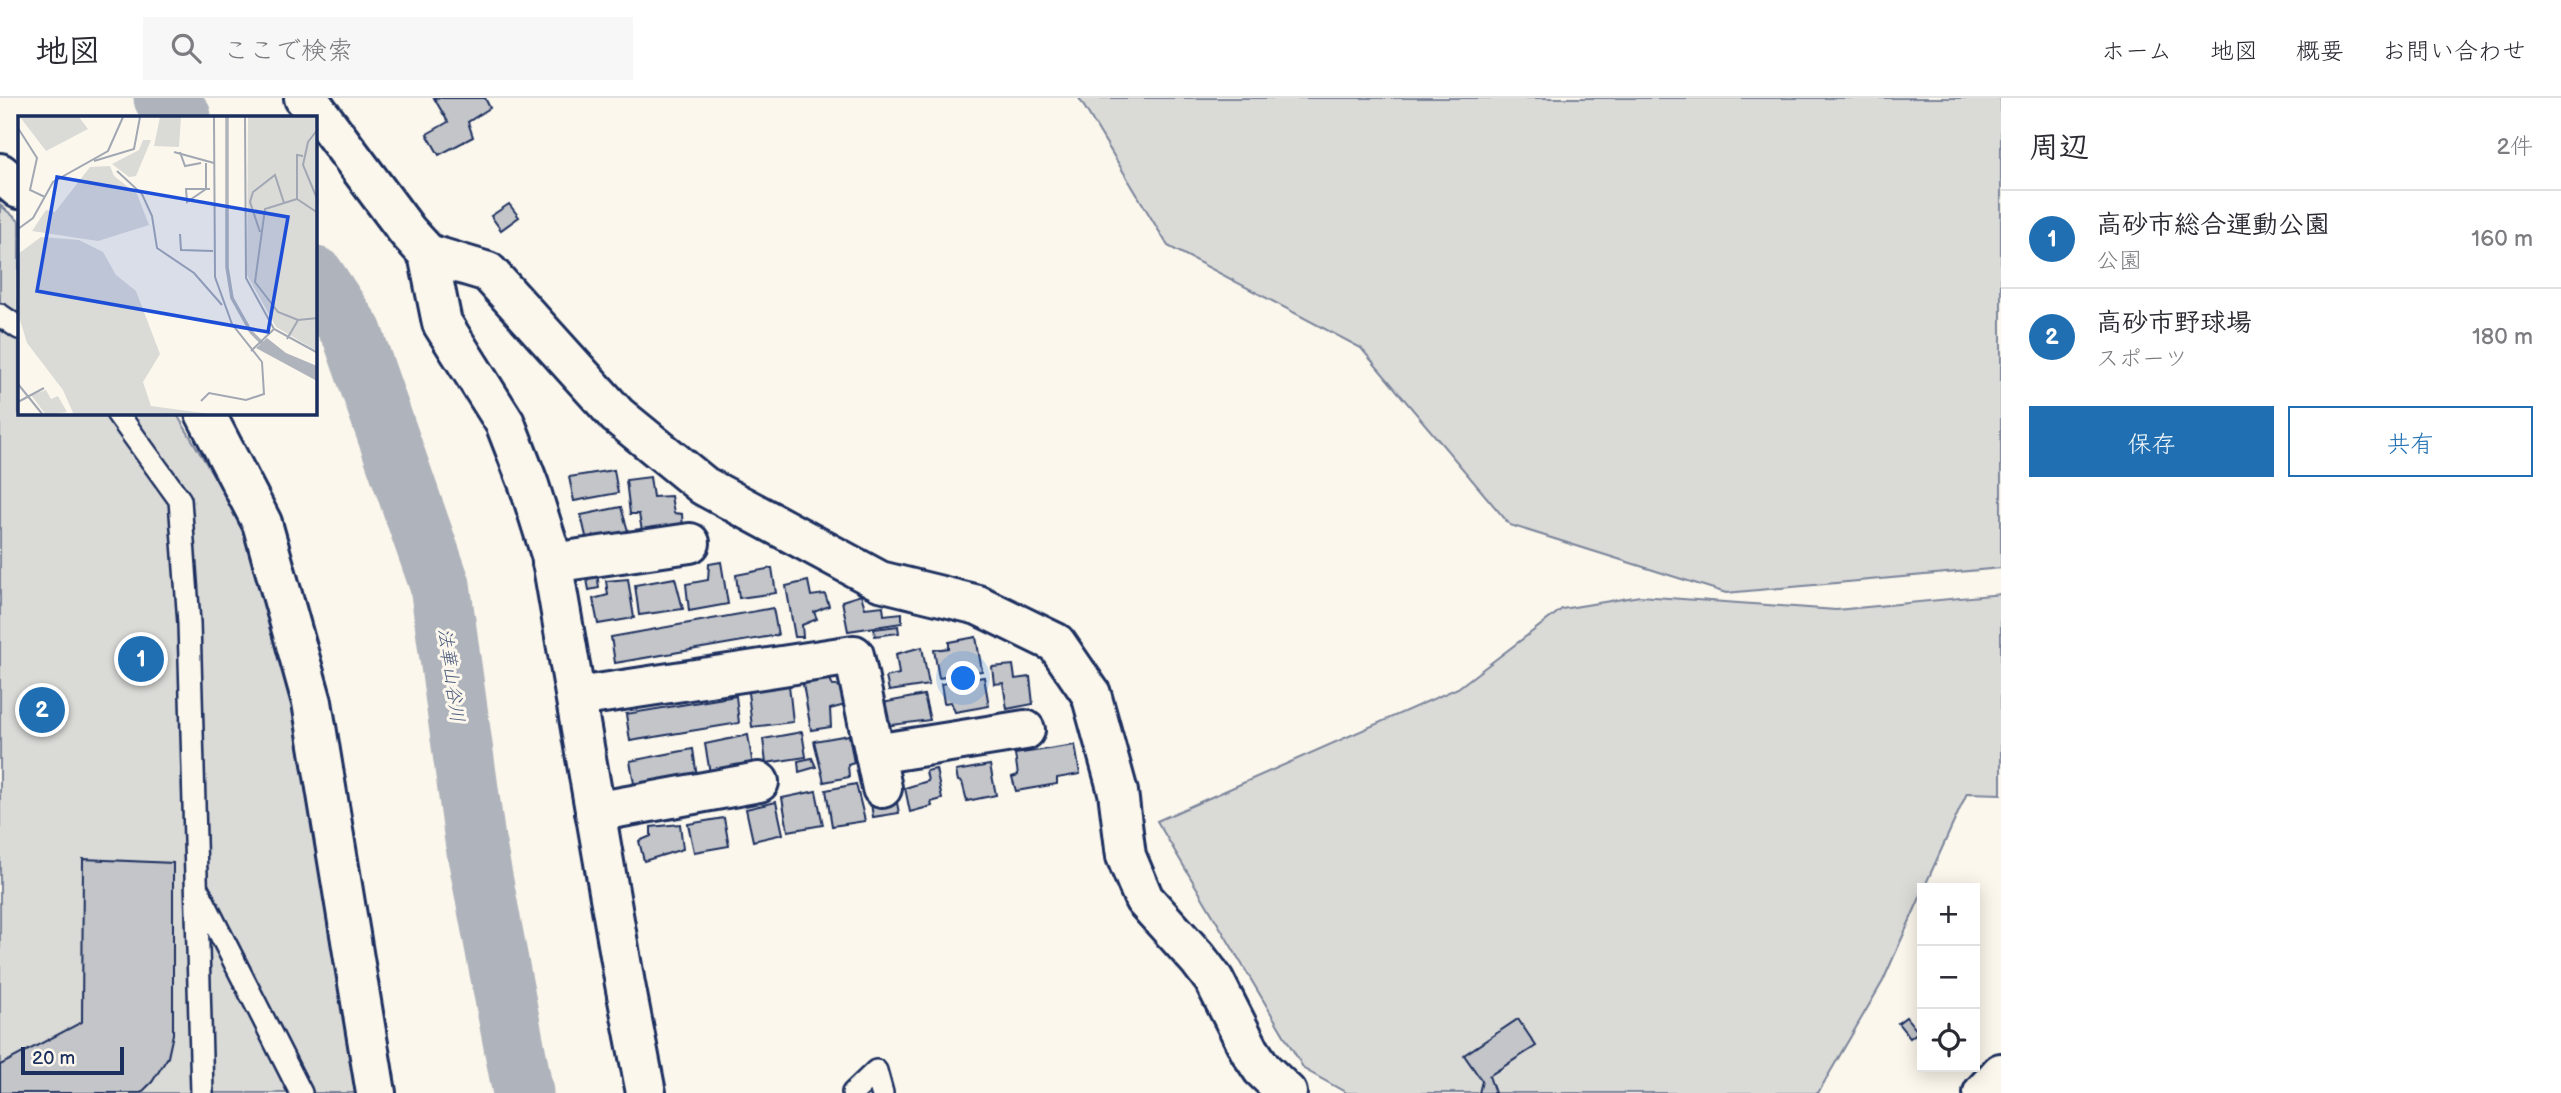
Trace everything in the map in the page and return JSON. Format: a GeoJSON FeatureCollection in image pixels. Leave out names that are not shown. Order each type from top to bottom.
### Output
{"type":"FeatureCollection","features":[{"type":"Feature","properties":{"kind":"street"},"geometry":{"type":"LineString","coordinates":[[303,98],[316,109],[407,231],[428,254],[488,272],[617,415],[704,486],[880,581],[978,604],[1056,643],[1091,694],[1118,792],[1126,856],[1144,899],[1198,958],[1214,980],[1250,1051],[1262,1069],[1287,1093]]}},
{"type":"Feature","properties":{"kind":"street"},"geometry":{"type":"LineString","coordinates":[[0,173],[18,188]]}},
{"type":"Feature","properties":{"kind":"street"},"geometry":{"type":"LineString","coordinates":[[428,254],[442,323],[505,423],[529,485],[552,563],[646,1093]]}},
{"type":"Feature","properties":{"kind":"street"},"geometry":{"type":"LineString","coordinates":[[206,415],[262,523],[312,702],[376,1093]]}},
{"type":"Feature","properties":{"kind":"street"},"geometry":{"type":"LineString","coordinates":[[552,563],[690,543]]}},
{"type":"Feature","properties":{"kind":"street"},"geometry":{"type":"LineString","coordinates":[[577,697],[854,655],[878,771],[1025,730]]}},
{"type":"Feature","properties":{"kind":"street"},"geometry":{"type":"LineString","coordinates":[[595,812],[759,782]]}},
{"type":"Feature","properties":{"kind":"street"},"geometry":{"type":"LineString","coordinates":[[1983,1093],[2001,1073]]}},
{"type":"Feature","properties":{"kind":"lane"},"geometry":{"type":"LineString","coordinates":[[0,314],[18,327]]}},
{"type":"Feature","properties":{"kind":"lane"},"geometry":{"type":"LineString","coordinates":[[118,415],[180,500],[189,623],[202,1093]]}},
{"type":"Feature","properties":{"kind":"lane"},"geometry":{"type":"LineString","coordinates":[[197,886],[302,1093]]}},
{"type":"Feature","properties":{"kind":"lane"},"geometry":{"type":"LineString","coordinates":[[853,1093],[876,1071],[881,1093]]}},
{"type":"Feature","properties":{"kind":"shaded area"},"geometry":{"type":"Polygon","coordinates":[[[1079,98],[2001,98],[2001,568],[1726,593],[1510,525],[1361,348],[1168,246],[1079,98]]]}},
{"type":"Feature","properties":{"kind":"shaded area"},"geometry":{"type":"Polygon","coordinates":[[[0,205],[18,220],[18,415],[177,415],[256,546],[309,771],[361,1093],[0,1093],[0,205]]]}},
{"type":"Feature","properties":{"kind":"shaded area"},"geometry":{"type":"Polygon","coordinates":[[[2001,594],[2001,794],[1967,793],[1926,883],[1917,883],[1917,904],[1883,981],[1818,1093],[1347,1093],[1304,1069],[1157,821],[1458,688],[1562,609],[1640,596],[1836,610],[2001,594]]]}},
{"type":"Feature","properties":{"kind":"building"},"geometry":{"type":"Polygon","coordinates":[[[434,98],[485,98],[490,108],[468,122],[473,137],[439,155],[427,134],[448,122],[434,98]]]}},
{"type":"Feature","properties":{"kind":"building"},"geometry":{"type":"Polygon","coordinates":[[[509,204],[519,217],[501,230],[491,216],[509,204]]]}},
{"type":"Feature","properties":{"kind":"building"},"geometry":{"type":"Polygon","coordinates":[[[614,470],[618,493],[574,501],[569,477],[614,470]]]}},
{"type":"Feature","properties":{"kind":"building"},"geometry":{"type":"Polygon","coordinates":[[[650,477],[653,497],[671,496],[674,513],[682,514],[683,530],[643,536],[639,514],[630,514],[626,480],[650,477]]]}},
{"type":"Feature","properties":{"kind":"building"},"geometry":{"type":"Polygon","coordinates":[[[621,507],[630,538],[588,545],[581,515],[621,507]]]}},
{"type":"Feature","properties":{"kind":"building"},"geometry":{"type":"Polygon","coordinates":[[[721,562],[728,604],[689,611],[686,584],[708,580],[709,564],[721,562]]]}},
{"type":"Feature","properties":{"kind":"building"},"geometry":{"type":"Polygon","coordinates":[[[772,568],[776,593],[739,598],[736,575],[772,568]]]}},
{"type":"Feature","properties":{"kind":"building"},"geometry":{"type":"Polygon","coordinates":[[[597,572],[599,588],[589,590],[586,574],[597,572]]]}},
{"type":"Feature","properties":{"kind":"building"},"geometry":{"type":"Polygon","coordinates":[[[675,578],[683,609],[639,615],[635,585],[675,578]]]}},
{"type":"Feature","properties":{"kind":"building"},"geometry":{"type":"Polygon","coordinates":[[[628,579],[634,618],[598,624],[593,599],[608,595],[606,581],[628,579]]]}},
{"type":"Feature","properties":{"kind":"building"},"geometry":{"type":"Polygon","coordinates":[[[808,581],[811,596],[825,594],[829,606],[814,612],[817,619],[802,625],[803,637],[795,637],[786,586],[808,581]]]}},
{"type":"Feature","properties":{"kind":"building"},"geometry":{"type":"Polygon","coordinates":[[[861,595],[865,608],[883,606],[884,615],[902,613],[902,623],[848,631],[842,601],[861,595]]]}},
{"type":"Feature","properties":{"kind":"building"},"geometry":{"type":"Polygon","coordinates":[[[773,608],[778,635],[615,663],[611,637],[773,608]]]}},
{"type":"Feature","properties":{"kind":"building"},"geometry":{"type":"Polygon","coordinates":[[[898,626],[899,633],[875,636],[874,629],[898,626]]]}},
{"type":"Feature","properties":{"kind":"building"},"geometry":{"type":"Polygon","coordinates":[[[976,637],[982,671],[939,678],[934,650],[949,648],[949,642],[976,637]]]}},
{"type":"Feature","properties":{"kind":"building"},"geometry":{"type":"Polygon","coordinates":[[[922,647],[929,685],[889,691],[886,677],[899,674],[896,654],[922,647]]]}},
{"type":"Feature","properties":{"kind":"building"},"geometry":{"type":"Polygon","coordinates":[[[1013,665],[1015,679],[1030,677],[1033,704],[1007,709],[1003,683],[994,684],[992,667],[1013,665]]]}},
{"type":"Feature","properties":{"kind":"building"},"geometry":{"type":"Polygon","coordinates":[[[984,677],[989,706],[955,712],[951,702],[944,703],[941,684],[984,677]]]}},
{"type":"Feature","properties":{"kind":"building"},"geometry":{"type":"Polygon","coordinates":[[[830,679],[833,686],[847,685],[849,704],[830,709],[831,727],[811,730],[803,684],[830,679]]]}},
{"type":"Feature","properties":{"kind":"building"},"geometry":{"type":"Polygon","coordinates":[[[789,685],[793,722],[752,727],[748,692],[789,685]]]}},
{"type":"Feature","properties":{"kind":"building"},"geometry":{"type":"Polygon","coordinates":[[[924,695],[930,720],[885,726],[882,703],[924,695]]]}},
{"type":"Feature","properties":{"kind":"building"},"geometry":{"type":"Polygon","coordinates":[[[736,696],[739,723],[630,741],[626,714],[736,696]]]}},
{"type":"Feature","properties":{"kind":"building"},"geometry":{"type":"Polygon","coordinates":[[[802,732],[806,757],[766,763],[763,739],[802,732]]]}},
{"type":"Feature","properties":{"kind":"building"},"geometry":{"type":"Polygon","coordinates":[[[748,735],[753,766],[710,773],[705,744],[748,735]]]}},
{"type":"Feature","properties":{"kind":"building"},"geometry":{"type":"Polygon","coordinates":[[[849,735],[854,763],[848,765],[849,777],[824,782],[814,741],[849,735]]]}},
{"type":"Feature","properties":{"kind":"building"},"geometry":{"type":"Polygon","coordinates":[[[1075,745],[1080,774],[1057,778],[1057,784],[1016,791],[1012,777],[1018,775],[1015,754],[1075,745]]]}},
{"type":"Feature","properties":{"kind":"building"},"geometry":{"type":"Polygon","coordinates":[[[693,749],[697,777],[635,789],[630,761],[693,749]]]}},
{"type":"Feature","properties":{"kind":"building"},"geometry":{"type":"Polygon","coordinates":[[[812,758],[816,767],[799,772],[798,761],[812,758]]]}},
{"type":"Feature","properties":{"kind":"building"},"geometry":{"type":"Polygon","coordinates":[[[990,765],[996,795],[967,801],[956,771],[990,765]]]}},
{"type":"Feature","properties":{"kind":"building"},"geometry":{"type":"Polygon","coordinates":[[[936,769],[942,799],[931,802],[932,806],[910,812],[905,788],[928,781],[926,771],[936,769]]]}},
{"type":"Feature","properties":{"kind":"building"},"geometry":{"type":"Polygon","coordinates":[[[856,784],[865,821],[832,826],[826,790],[856,784]]]}},
{"type":"Feature","properties":{"kind":"building"},"geometry":{"type":"Polygon","coordinates":[[[816,791],[823,825],[788,831],[782,798],[816,791]]]}},
{"type":"Feature","properties":{"kind":"building"},"geometry":{"type":"Polygon","coordinates":[[[896,798],[899,813],[873,817],[871,803],[896,798]]]}},
{"type":"Feature","properties":{"kind":"building"},"geometry":{"type":"Polygon","coordinates":[[[776,802],[783,834],[753,841],[746,809],[776,802]]]}},
{"type":"Feature","properties":{"kind":"building"},"geometry":{"type":"Polygon","coordinates":[[[724,818],[729,846],[694,852],[688,824],[724,818]]]}},
{"type":"Feature","properties":{"kind":"building"},"geometry":{"type":"Polygon","coordinates":[[[680,824],[683,849],[644,861],[639,841],[651,836],[651,827],[680,824]]]}},
{"type":"Feature","properties":{"kind":"building"},"geometry":{"type":"Polygon","coordinates":[[[83,859],[173,863],[173,1034],[168,1057],[152,1082],[141,1093],[0,1093],[0,1065],[82,1022],[83,859]]]}},
{"type":"Feature","properties":{"kind":"building"},"geometry":{"type":"Polygon","coordinates":[[[1906,1017],[1917,1033],[1910,1038],[1898,1023],[1906,1017]]]}},
{"type":"Feature","properties":{"kind":"building"},"geometry":{"type":"Polygon","coordinates":[[[1518,1019],[1536,1046],[1489,1076],[1495,1093],[1479,1093],[1482,1081],[1464,1055],[1518,1019]]]}},
{"type":"Feature","properties":{"kind":"waterway","name":"法華山谷川"},"geometry":{"type":"LineString","coordinates":[[164,98],[180,116]]}},
{"type":"Feature","properties":{"kind":"waterway","name":"法華山谷川"},"geometry":{"type":"LineString","coordinates":[[317,280],[352,333],[440,585],[475,840],[523,1093]]}},
{"type":"Feature","properties":{"kind":"place","name":"高砂市総合運動公園"},"geometry":{"type":"Point","coordinates":[141,659]}},
{"type":"Feature","properties":{"kind":"place","name":"高砂市野球場"},"geometry":{"type":"Point","coordinates":[42,710]}}]}
